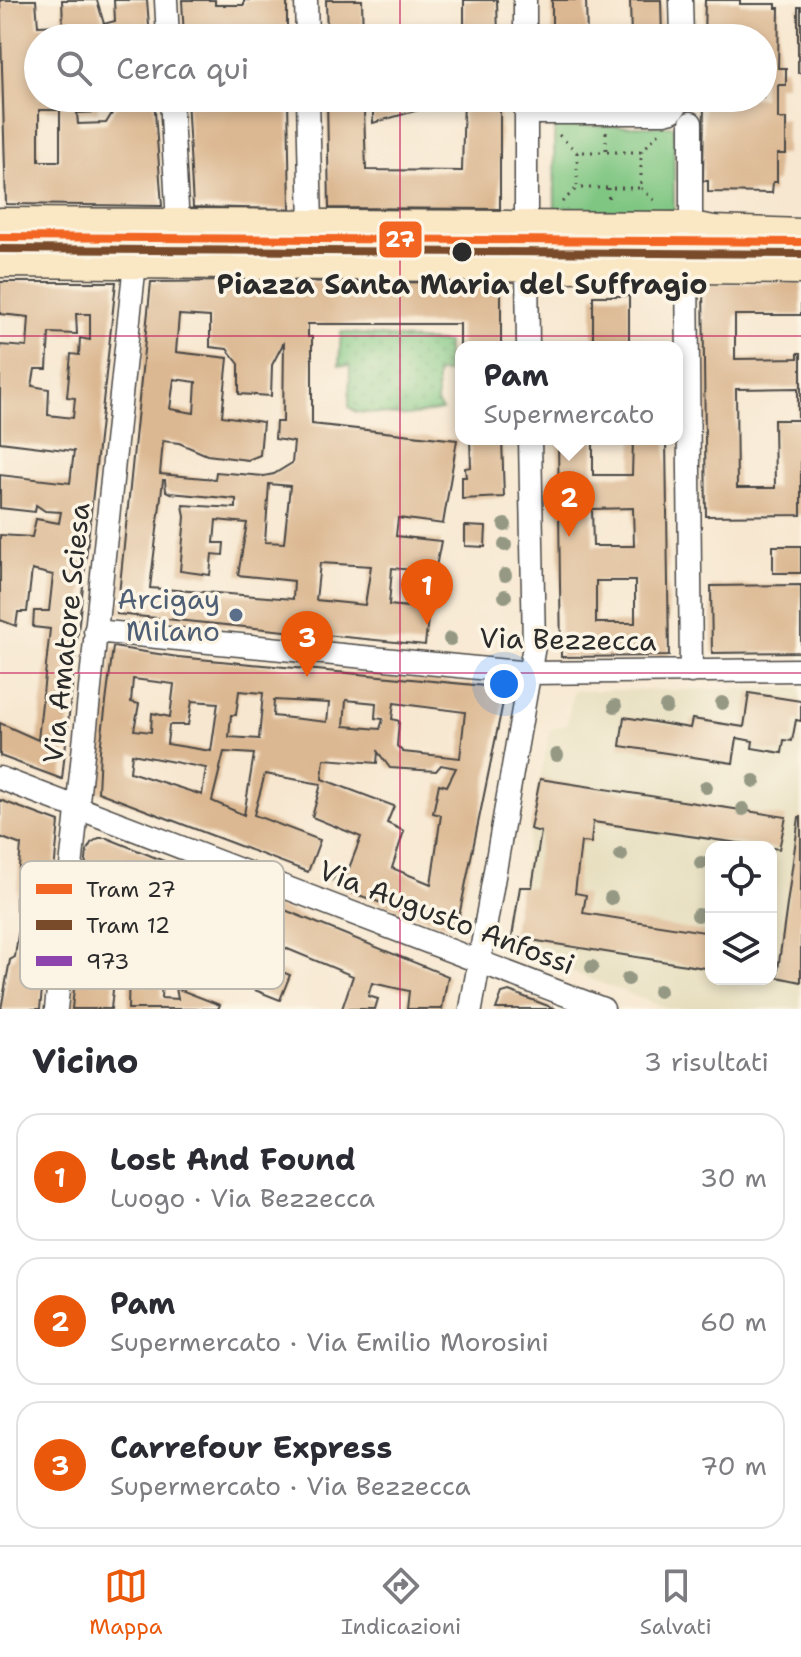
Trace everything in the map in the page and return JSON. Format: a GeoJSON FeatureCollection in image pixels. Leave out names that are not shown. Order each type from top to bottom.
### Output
{"type":"FeatureCollection","features":[{"type":"Feature","properties":{"kind":"main road"},"geometry":{"type":"LineString","coordinates":[[0,224],[311,226],[526,245]]}},
{"type":"Feature","properties":{"kind":"main road"},"geometry":{"type":"LineString","coordinates":[[688,247],[714,232],[786,241]]}},
{"type":"Feature","properties":{"kind":"main road"},"geometry":{"type":"LineString","coordinates":[[0,261],[135,263],[526,245],[688,247],[801,268]]}},
{"type":"Feature","properties":{"kind":"street"},"geometry":{"type":"LineString","coordinates":[[166,0],[167,24]]}},
{"type":"Feature","properties":{"kind":"street"},"geometry":{"type":"LineString","coordinates":[[306,0],[307,24]]}},
{"type":"Feature","properties":{"kind":"street"},"geometry":{"type":"LineString","coordinates":[[525,0],[525,24]]}},
{"type":"Feature","properties":{"kind":"street"},"geometry":{"type":"LineString","coordinates":[[681,0],[682,24]]}},
{"type":"Feature","properties":{"kind":"street"},"geometry":{"type":"LineString","coordinates":[[172,112],[178,225]]}},
{"type":"Feature","properties":{"kind":"street"},"geometry":{"type":"LineString","coordinates":[[308,112],[311,226]]}},
{"type":"Feature","properties":{"kind":"street"},"geometry":{"type":"LineString","coordinates":[[526,112],[528,341]]}},
{"type":"Feature","properties":{"kind":"street"},"geometry":{"type":"LineString","coordinates":[[644,112],[668,112]]}},
{"type":"Feature","properties":{"kind":"street"},"geometry":{"type":"LineString","coordinates":[[680,112],[688,247],[683,357]]}},
{"type":"Feature","properties":{"kind":"street","name":"Via Amatore Sciesa"},"geometry":{"type":"LineString","coordinates":[[72,861],[135,263]]}},
{"type":"Feature","properties":{"kind":"street"},"geometry":{"type":"LineString","coordinates":[[683,412],[691,672]]}},
{"type":"Feature","properties":{"kind":"street"},"geometry":{"type":"LineString","coordinates":[[471,1009],[534,646],[530,445]]}},
{"type":"Feature","properties":{"kind":"street","name":"Via Bezzecca"},"geometry":{"type":"LineString","coordinates":[[95,631],[530,673],[801,670]]}},
{"type":"Feature","properties":{"kind":"street","name":"Via Augusto Anfossi"},"geometry":{"type":"LineString","coordinates":[[0,778],[218,861]]}},
{"type":"Feature","properties":{"kind":"street","name":"Via Augusto Anfossi"},"geometry":{"type":"LineString","coordinates":[[284,887],[603,1009]]}},
{"type":"Feature","properties":{"kind":"street","name":"Via Amatore Sciesa"},"geometry":{"type":"LineString","coordinates":[[56,1009],[58,989]]}},
{"type":"Feature","properties":{"kind":"lane"},"geometry":{"type":"LineString","coordinates":[[786,241],[801,247]]}},
{"type":"Feature","properties":{"kind":"lane"},"geometry":{"type":"LineString","coordinates":[[0,242],[526,245]]}},
{"type":"Feature","properties":{"kind":"lane"},"geometry":{"type":"LineString","coordinates":[[688,247],[728,246]]}},
{"type":"Feature","properties":{"kind":"path"},"geometry":{"type":"LineString","coordinates":[[577,152],[577,188],[641,188],[641,152],[680,112]]}},
{"type":"Feature","properties":{"kind":"path"},"geometry":{"type":"LineString","coordinates":[[605,124],[606,152]]}},
{"type":"Feature","properties":{"kind":"path"},"geometry":{"type":"LineString","coordinates":[[558,134],[577,152],[641,152]]}},
{"type":"Feature","properties":{"kind":"shaded area"},"geometry":{"type":"Polygon","coordinates":[[[801,688],[801,1009],[669,1009],[512,949],[530,829],[550,730],[567,724],[573,691],[801,688]]]}},
{"type":"Feature","properties":{"kind":"green space"},"geometry":{"type":"Polygon","coordinates":[[[554,126],[674,126],[674,211],[555,211],[554,126]]]}},
{"type":"Feature","properties":{"kind":"green space"},"geometry":{"type":"Polygon","coordinates":[[[341,332],[447,343],[447,373],[437,373],[437,403],[442,410],[408,416],[356,412],[349,407],[350,366],[339,365],[341,332]]]}},
{"type":"Feature","properties":{"kind":"building"},"geometry":{"type":"Polygon","coordinates":[[[0,0],[36,0],[38,24],[24,24],[24,112],[39,112],[39,161],[60,161],[60,112],[98,112],[77,113],[78,124],[106,123],[113,112],[155,112],[162,206],[6,204],[0,0]]]}},
{"type":"Feature","properties":{"kind":"building"},"geometry":{"type":"Polygon","coordinates":[[[62,0],[97,0],[104,24],[63,24],[62,0]]]}},
{"type":"Feature","properties":{"kind":"building"},"geometry":{"type":"Polygon","coordinates":[[[114,0],[147,0],[149,24],[104,24],[115,21],[114,0]]]}},
{"type":"Feature","properties":{"kind":"building"},"geometry":{"type":"Polygon","coordinates":[[[182,0],[215,0],[215,5],[244,5],[244,0],[287,0],[287,24],[183,24],[182,0]]]}},
{"type":"Feature","properties":{"kind":"building"},"geometry":{"type":"Polygon","coordinates":[[[326,0],[362,0],[363,24],[327,24],[326,0]]]}},
{"type":"Feature","properties":{"kind":"building"},"geometry":{"type":"Polygon","coordinates":[[[464,0],[497,0],[498,24],[464,24],[464,0]]]}},
{"type":"Feature","properties":{"kind":"building"},"geometry":{"type":"Polygon","coordinates":[[[552,0],[586,0],[587,24],[552,24],[552,0]]]}},
{"type":"Feature","properties":{"kind":"building"},"geometry":{"type":"Polygon","coordinates":[[[630,0],[661,0],[662,24],[631,24],[630,0]]]}},
{"type":"Feature","properties":{"kind":"building"},"geometry":{"type":"Polygon","coordinates":[[[705,0],[740,0],[740,4],[776,4],[779,8],[778,68],[786,68],[786,85],[778,85],[778,119],[786,119],[786,154],[777,154],[777,182],[773,182],[772,193],[708,192],[708,181],[703,181],[704,112],[777,112],[777,24],[704,24],[705,0]]]}},
{"type":"Feature","properties":{"kind":"building"},"geometry":{"type":"Polygon","coordinates":[[[798,7],[801,7],[801,73],[798,73],[798,7]]]}},
{"type":"Feature","properties":{"kind":"building"},"geometry":{"type":"Polygon","coordinates":[[[188,112],[288,112],[290,209],[193,207],[188,112]]]}},
{"type":"Feature","properties":{"kind":"building"},"geometry":{"type":"Polygon","coordinates":[[[327,112],[364,112],[366,170],[462,171],[464,112],[500,112],[500,209],[329,208],[327,112]]]}},
{"type":"Feature","properties":{"kind":"building"},"geometry":{"type":"Polygon","coordinates":[[[373,112],[411,112],[373,123],[373,112]]]}},
{"type":"Feature","properties":{"kind":"building"},"geometry":{"type":"Polygon","coordinates":[[[0,282],[116,282],[62,779],[0,756],[0,723],[38,740],[50,629],[33,627],[34,611],[49,611],[53,575],[32,570],[27,612],[18,612],[16,626],[0,620],[0,535],[32,537],[36,519],[59,523],[61,512],[45,511],[36,505],[35,512],[0,508],[0,475],[70,483],[74,451],[0,442],[0,345],[27,347],[29,317],[0,314],[0,282]],[[76,314],[77,334],[49,333],[47,369],[35,369],[32,386],[49,389],[48,415],[73,418],[75,398],[67,397],[71,354],[79,355],[80,338],[90,340],[90,314],[76,314]]]}},
{"type":"Feature","properties":{"kind":"building"},"geometry":{"type":"Polygon","coordinates":[[[151,282],[501,283],[501,341],[460,341],[460,324],[308,324],[308,337],[312,337],[312,424],[455,440],[443,524],[398,518],[396,536],[441,541],[435,572],[392,568],[389,605],[429,609],[425,645],[117,614],[151,282]],[[179,315],[176,352],[228,358],[222,416],[263,422],[260,455],[248,460],[207,455],[179,443],[163,441],[160,474],[215,479],[216,472],[264,476],[292,463],[294,442],[275,439],[276,422],[283,422],[284,342],[272,365],[271,396],[239,394],[239,364],[227,349],[210,347],[210,317],[179,315]],[[174,379],[170,409],[194,413],[196,382],[174,379]],[[163,480],[150,588],[293,599],[294,581],[238,575],[247,523],[216,520],[214,543],[224,543],[223,555],[212,554],[210,575],[180,571],[185,517],[183,505],[236,508],[236,499],[170,493],[166,491],[163,480]],[[269,484],[265,542],[284,543],[290,486],[269,484]],[[320,563],[316,600],[365,605],[371,566],[320,563]]]}},
{"type":"Feature","properties":{"kind":"building"},"geometry":{"type":"Polygon","coordinates":[[[703,283],[801,283],[801,315],[735,315],[735,359],[798,358],[798,353],[801,353],[801,515],[706,516],[703,283]],[[798,388],[736,389],[737,488],[775,488],[774,420],[798,420],[798,388]]]}},
{"type":"Feature","properties":{"kind":"building"},"geometry":{"type":"Polygon","coordinates":[[[593,296],[629,296],[629,341],[593,341],[593,296]]]}},
{"type":"Feature","properties":{"kind":"building"},"geometry":{"type":"Polygon","coordinates":[[[470,445],[502,445],[504,497],[462,499],[462,477],[466,477],[465,468],[471,467],[470,445]]]}},
{"type":"Feature","properties":{"kind":"building"},"geometry":{"type":"Polygon","coordinates":[[[558,445],[593,445],[593,475],[632,475],[633,445],[666,445],[669,656],[561,657],[558,445]],[[633,508],[592,509],[593,546],[634,546],[633,508]],[[596,581],[596,623],[635,623],[635,581],[596,581]]]}},
{"type":"Feature","properties":{"kind":"building"},"geometry":{"type":"Polygon","coordinates":[[[465,526],[486,527],[485,547],[465,546],[465,526]]]}},
{"type":"Feature","properties":{"kind":"building"},"geometry":{"type":"Polygon","coordinates":[[[773,546],[801,546],[801,573],[773,573],[773,546]]]}},
{"type":"Feature","properties":{"kind":"building"},"geometry":{"type":"Polygon","coordinates":[[[801,585],[801,652],[712,653],[711,586],[801,585]]]}},
{"type":"Feature","properties":{"kind":"building"},"geometry":{"type":"Polygon","coordinates":[[[113,647],[178,657],[506,688],[458,921],[451,927],[341,889],[361,837],[312,817],[321,784],[265,774],[254,815],[320,840],[308,872],[98,792],[113,647]],[[133,679],[131,702],[139,704],[134,730],[151,732],[152,713],[170,717],[174,684],[133,679]],[[239,691],[236,715],[231,715],[229,737],[259,739],[263,693],[239,691]],[[274,700],[273,716],[327,722],[329,703],[274,700]],[[346,700],[344,726],[380,729],[383,719],[375,718],[376,703],[346,700]],[[192,701],[188,725],[169,725],[167,744],[211,751],[218,703],[192,701]],[[394,703],[392,719],[399,721],[397,746],[403,752],[460,758],[465,712],[394,703]],[[224,752],[212,801],[244,815],[254,754],[224,752]],[[378,752],[377,763],[324,759],[322,779],[394,806],[387,823],[404,831],[392,868],[431,884],[441,815],[433,813],[439,784],[447,786],[456,768],[441,765],[436,771],[390,768],[378,752]],[[132,754],[130,772],[202,795],[206,768],[132,754]]]}},
{"type":"Feature","properties":{"kind":"building"},"geometry":{"type":"Polygon","coordinates":[[[749,693],[801,701],[801,721],[796,720],[792,741],[784,740],[782,753],[752,748],[753,741],[737,738],[733,763],[620,746],[624,717],[690,728],[692,719],[744,727],[749,693]]]}},
{"type":"Feature","properties":{"kind":"building"},"geometry":{"type":"Polygon","coordinates":[[[540,779],[786,817],[779,849],[777,841],[724,841],[593,822],[591,843],[581,842],[575,893],[586,895],[583,913],[705,932],[705,968],[512,937],[520,887],[532,887],[541,832],[530,829],[540,779]]]}},
{"type":"Feature","properties":{"kind":"building"},"geometry":{"type":"Polygon","coordinates":[[[0,800],[59,822],[55,861],[20,861],[20,913],[16,911],[16,900],[21,845],[0,837],[0,800]]]}},
{"type":"Feature","properties":{"kind":"building"},"geometry":{"type":"Polygon","coordinates":[[[799,817],[801,817],[801,982],[777,977],[799,817]]]}},
{"type":"Feature","properties":{"kind":"building"},"geometry":{"type":"Polygon","coordinates":[[[107,838],[164,861],[86,861],[91,843],[107,838]]]}},
{"type":"Feature","properties":{"kind":"building"},"geometry":{"type":"Polygon","coordinates":[[[284,910],[448,976],[442,1009],[407,1009],[409,991],[372,983],[368,996],[378,999],[375,1009],[342,1009],[353,976],[284,948],[284,910]]]}},
{"type":"Feature","properties":{"kind":"building"},"geometry":{"type":"Polygon","coordinates":[[[20,920],[20,989],[42,989],[40,1009],[1,1009],[10,960],[15,957],[20,920]]]}},
{"type":"Feature","properties":{"kind":"building"},"geometry":{"type":"Polygon","coordinates":[[[284,973],[290,975],[280,1000],[252,989],[284,989],[284,973]]]}},
{"type":"Feature","properties":{"kind":"building"},"geometry":{"type":"Polygon","coordinates":[[[74,989],[113,989],[111,1009],[72,1009],[74,989]]]}},
{"type":"Feature","properties":{"kind":"building"},"geometry":{"type":"Polygon","coordinates":[[[128,989],[161,989],[161,998],[178,999],[176,989],[179,989],[220,1005],[218,1009],[128,1009],[128,989]]]}},
{"type":"Feature","properties":{"kind":"building"},"geometry":{"type":"Polygon","coordinates":[[[509,991],[556,1009],[496,1009],[502,993],[509,991]]]}},
{"type":"Feature","properties":{"kind":"tram line","name":"27"},"geometry":{"type":"LineString","coordinates":[[0,237],[801,242]]}},
{"type":"Feature","properties":{"kind":"tram line","name":"12"},"geometry":{"type":"LineString","coordinates":[[0,249],[801,254]]}},
{"type":"Feature","properties":{"kind":"place","name":"Piazza Santa Maria del Suffragio"},"geometry":{"type":"Point","coordinates":[462,252]}},
{"type":"Feature","properties":{"kind":"place","name":"Pam"},"geometry":{"type":"Point","coordinates":[569,537]}},
{"type":"Feature","properties":{"kind":"place","name":"Arcigay Milano"},"geometry":{"type":"Point","coordinates":[236,615]}},
{"type":"Feature","properties":{"kind":"place","name":"Lost And Found"},"geometry":{"type":"Point","coordinates":[427,625]}},
{"type":"Feature","properties":{"kind":"place","name":"Carrefour Express"},"geometry":{"type":"Point","coordinates":[307,677]}}]}
